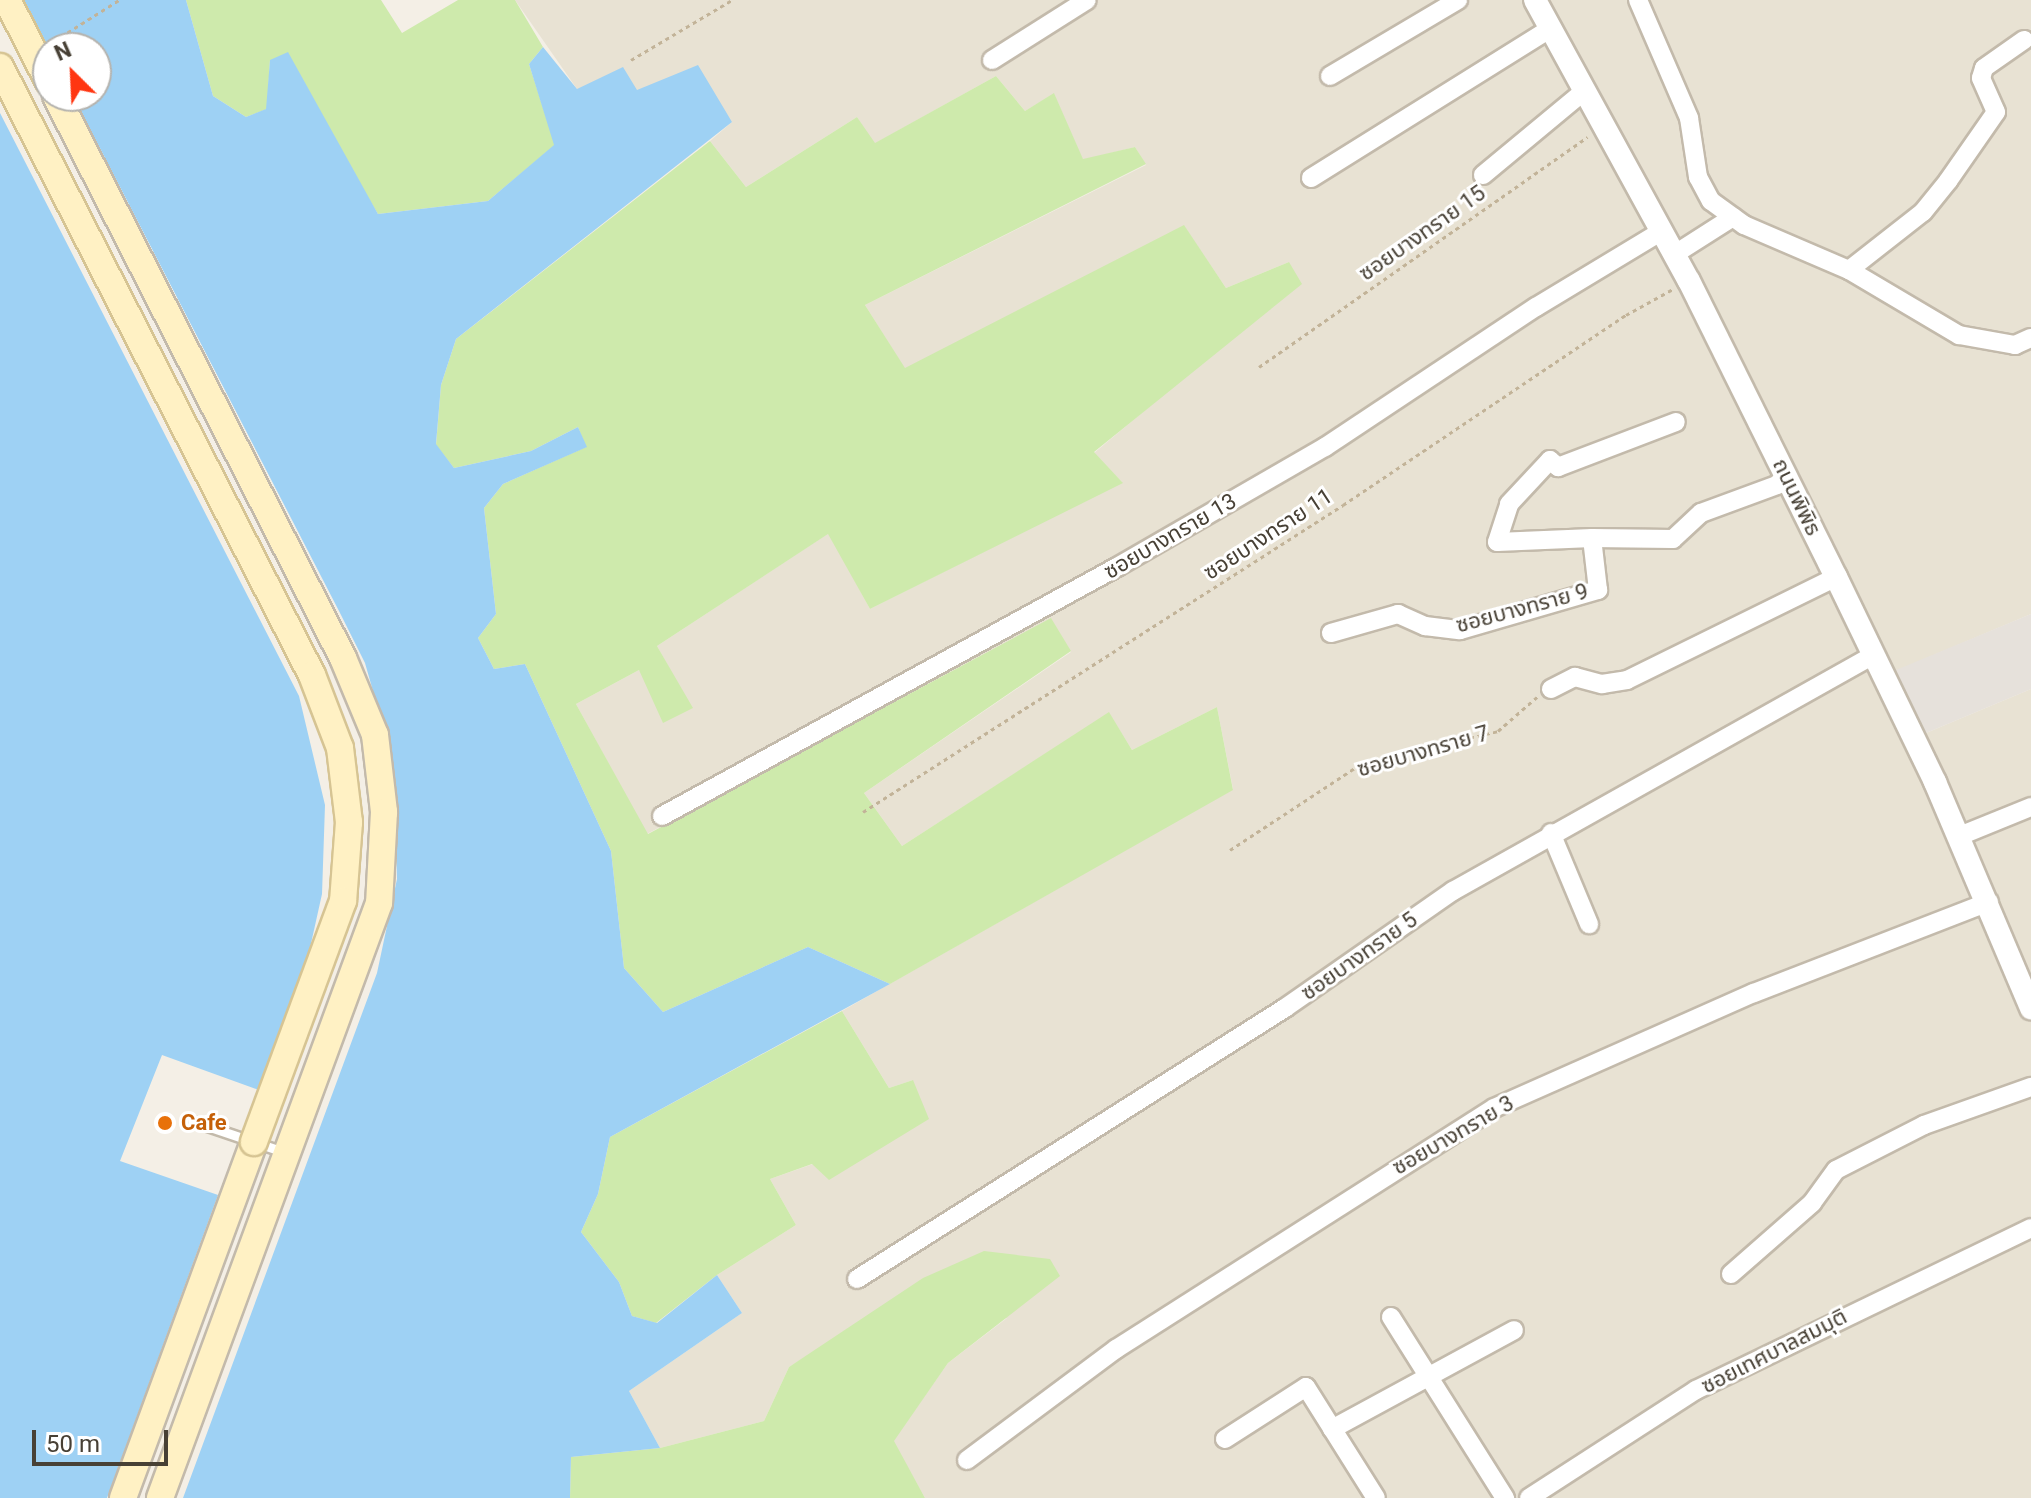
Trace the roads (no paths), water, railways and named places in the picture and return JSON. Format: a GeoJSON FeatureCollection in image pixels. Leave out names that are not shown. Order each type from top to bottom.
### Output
{"type":"FeatureCollection","features":[{"type":"Feature","properties":{"kind":"main road"},"geometry":{"type":"LineString","coordinates":[[7,0],[32,49]]}},
{"type":"Feature","properties":{"kind":"main road"},"geometry":{"type":"LineString","coordinates":[[0,67],[312,675],[340,748],[349,822],[343,901],[123,1498]]}},
{"type":"Feature","properties":{"kind":"main road"},"geometry":{"type":"LineString","coordinates":[[64,112],[343,658],[375,735],[384,812],[379,903],[160,1498]]}},
{"type":"Feature","properties":{"kind":"street"},"geometry":{"type":"LineString","coordinates":[[992,60],[1087,0]]}},
{"type":"Feature","properties":{"kind":"street"},"geometry":{"type":"LineString","coordinates":[[1330,76],[1458,0]]}},
{"type":"Feature","properties":{"kind":"street","name":"ถนนพิพิธ"},"geometry":{"type":"LineString","coordinates":[[1535,0],[1675,254],[1786,475],[1989,902],[2031,1008]]}},
{"type":"Feature","properties":{"kind":"street"},"geometry":{"type":"LineString","coordinates":[[1638,0],[1689,118],[1698,177],[1711,201],[1733,217],[1849,270],[1959,335],[2015,345],[2031,338]]}},
{"type":"Feature","properties":{"kind":"street"},"geometry":{"type":"LineString","coordinates":[[1311,178],[1551,28]]}},
{"type":"Feature","properties":{"kind":"street"},"geometry":{"type":"LineString","coordinates":[[1849,270],[1923,212],[1948,181],[1996,112],[1981,78],[1984,68],[2024,40]]}},
{"type":"Feature","properties":{"kind":"street"},"geometry":{"type":"LineString","coordinates":[[1483,175],[1584,91]]}},
{"type":"Feature","properties":{"kind":"street"},"geometry":{"type":"LineString","coordinates":[[1675,254],[1733,217]]}},
{"type":"Feature","properties":{"kind":"street","name":"ซอยบางทราย 13"},"geometry":{"type":"LineString","coordinates":[[662,816],[1117,567],[1325,447],[1536,307],[1662,231]]}},
{"type":"Feature","properties":{"kind":"street"},"geometry":{"type":"LineString","coordinates":[[1676,422],[1558,467],[1550,460],[1509,504],[1497,542],[1673,539],[1701,513],[1777,485],[1786,475]]}},
{"type":"Feature","properties":{"kind":"street","name":"ซอยบางทราย 9"},"geometry":{"type":"LineString","coordinates":[[1331,633],[1398,614],[1425,626],[1460,630],[1598,590],[1592,538]]}},
{"type":"Feature","properties":{"kind":"street"},"geometry":{"type":"LineString","coordinates":[[1551,689],[1575,677],[1602,684],[1627,680],[1836,577]]}},
{"type":"Feature","properties":{"kind":"street","name":"ซอยบางทราย 5"},"geometry":{"type":"LineString","coordinates":[[857,1279],[1285,1008],[1453,891],[1551,833],[1874,655]]}},
{"type":"Feature","properties":{"kind":"street"},"geometry":{"type":"LineString","coordinates":[[1957,837],[2031,807]]}},
{"type":"Feature","properties":{"kind":"street"},"geometry":{"type":"LineString","coordinates":[[1551,833],[1589,924]]}},
{"type":"Feature","properties":{"kind":"street","name":"ซอยบางทราย 3"},"geometry":{"type":"LineString","coordinates":[[967,1460],[1142,1332],[1494,1108],[1754,993],[1989,902]]}},
{"type":"Feature","properties":{"kind":"street"},"geometry":{"type":"LineString","coordinates":[[1731,1274],[1812,1203],[1836,1170],[1924,1125],[2031,1087]]}},
{"type":"Feature","properties":{"kind":"street","name":"ซอยเทศบาลสมมุติ"},"geometry":{"type":"LineString","coordinates":[[1529,1498],[1696,1390],[2031,1228]]}},
{"type":"Feature","properties":{"kind":"street"},"geometry":{"type":"LineString","coordinates":[[1391,1317],[1505,1498]]}},
{"type":"Feature","properties":{"kind":"street"},"geometry":{"type":"LineString","coordinates":[[1332,1429],[1514,1330]]}},
{"type":"Feature","properties":{"kind":"street"},"geometry":{"type":"LineString","coordinates":[[1225,1439],[1306,1387],[1376,1498]]}},
{"type":"Feature","properties":{"kind":"lane"},"geometry":{"type":"LineString","coordinates":[[195,1122],[287,1153]]}},
{"type":"Feature","properties":{"kind":"water"},"geometry":{"type":"Polygon","coordinates":[[[0,0],[186,0],[213,96],[246,117],[266,109],[270,60],[288,52],[378,214],[488,201],[554,145],[529,64],[543,47],[577,89],[623,67],[637,90],[698,65],[732,122],[456,339],[441,385],[436,444],[454,468],[531,451],[578,427],[587,447],[503,484],[484,508],[496,614],[478,638],[494,669],[525,664],[611,851],[624,968],[663,1012],[808,947],[890,984],[610,1137],[598,1194],[581,1232],[619,1282],[632,1316],[657,1323],[717,1275],[742,1313],[629,1391],[660,1448],[571,1457],[570,1498],[0,1498],[0,0]]]}},
{"type":"Feature","properties":{"kind":"place","name":"Cafe"},"geometry":{"type":"Point","coordinates":[165,1123]}}]}
